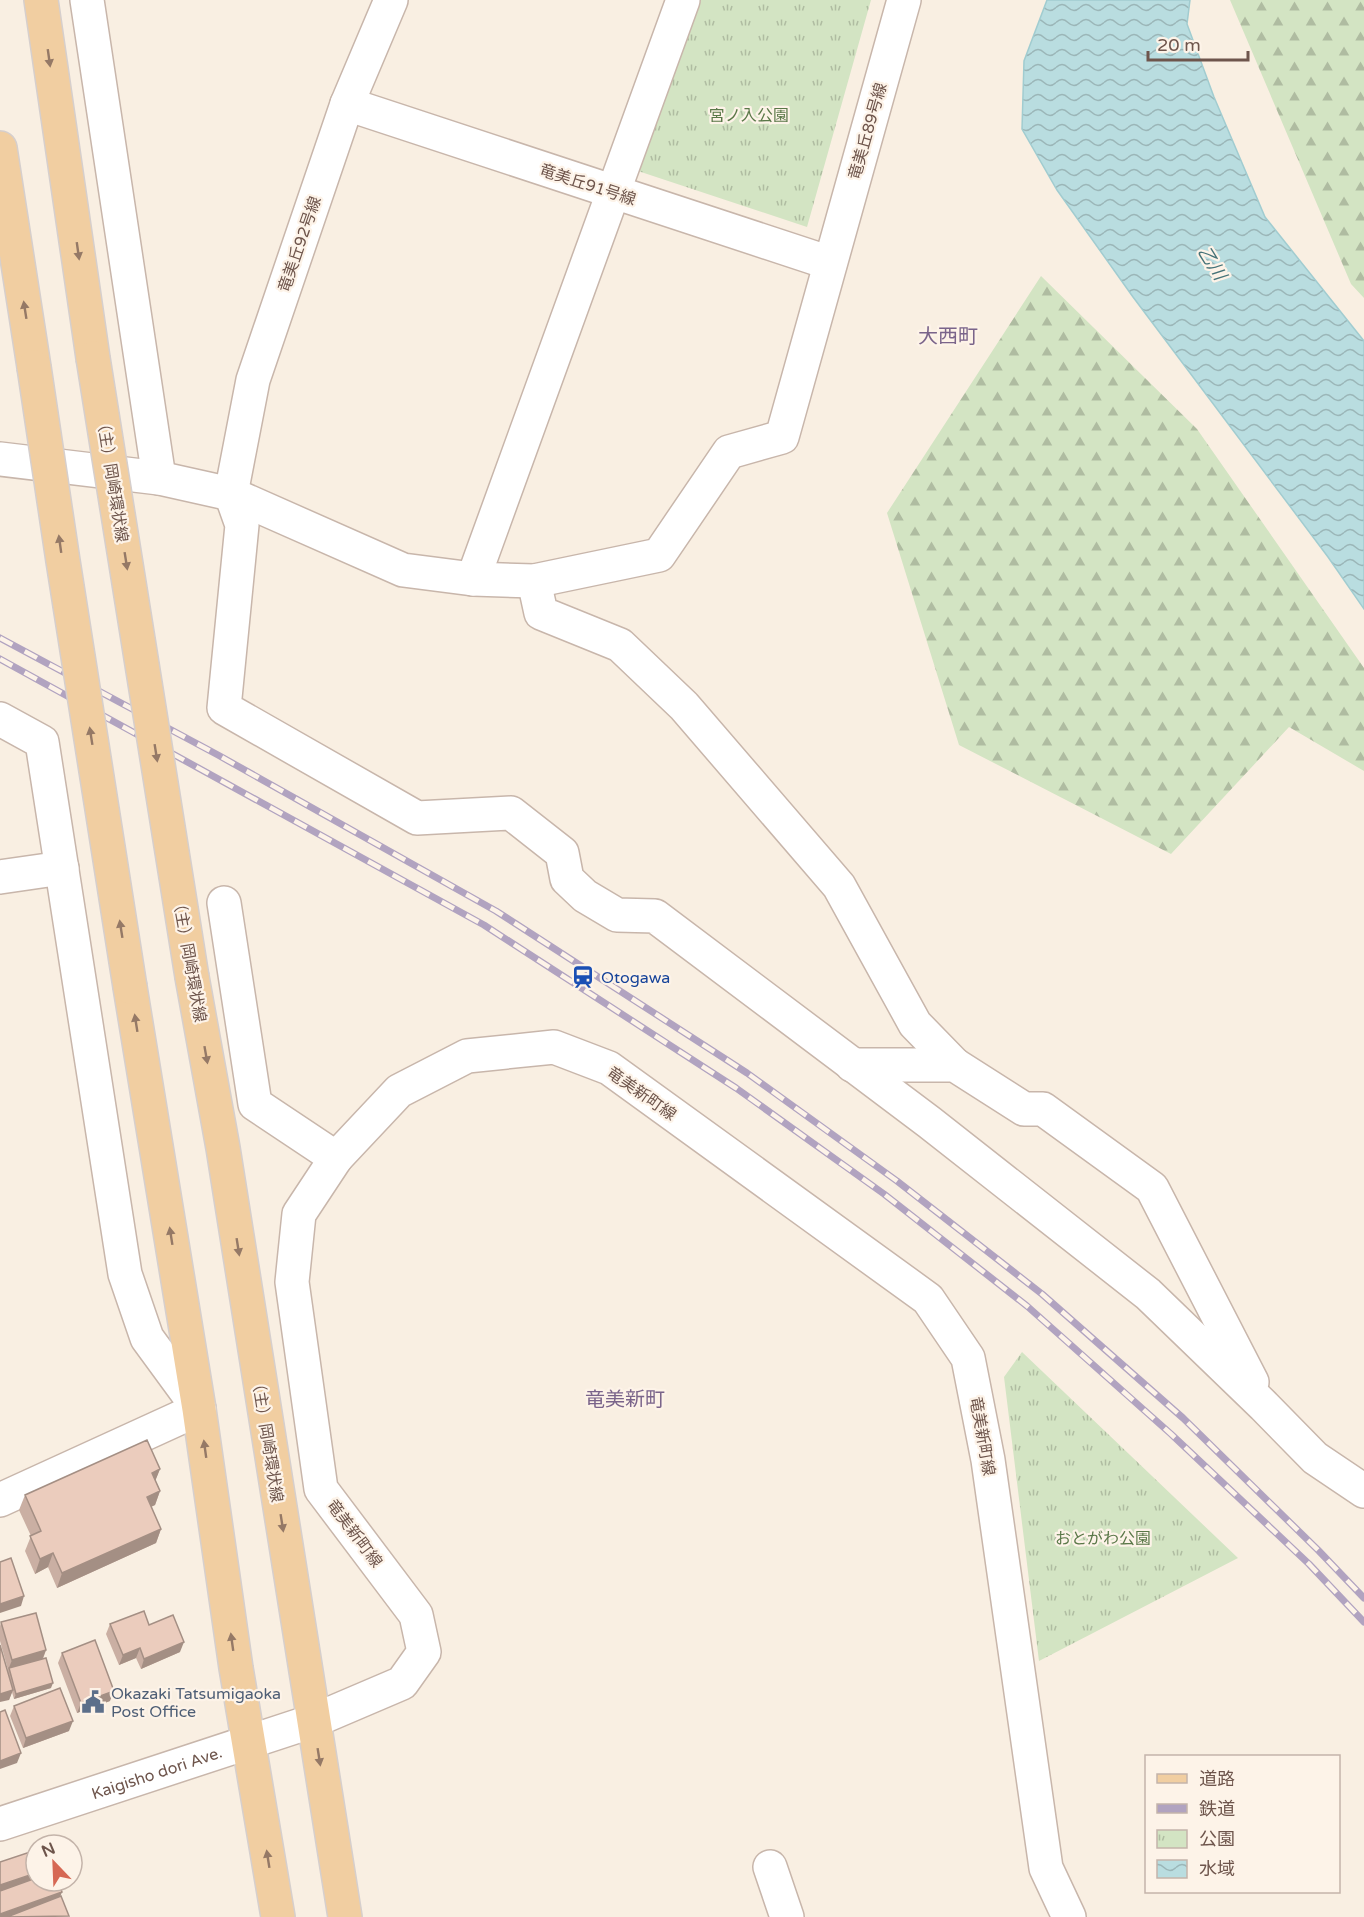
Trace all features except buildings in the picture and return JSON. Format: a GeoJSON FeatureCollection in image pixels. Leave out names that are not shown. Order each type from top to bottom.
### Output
{"type":"FeatureCollection","features":[{"type":"Feature","properties":{"kind":"main road","name":"（主）岡崎環状線"},"geometry":{"type":"LineString","coordinates":[[41,0],[93,358],[192,977],[223,1148],[345,1917]]}},
{"type":"Feature","properties":{"kind":"main road"},"geometry":{"type":"LineString","coordinates":[[0,148],[64,573],[199,1409],[236,1668],[278,1917]]}},
{"type":"Feature","properties":{"kind":"street"},"geometry":{"type":"LineString","coordinates":[[87,0],[159,478]]}},
{"type":"Feature","properties":{"kind":"street","name":"竜美丘92号線"},"geometry":{"type":"LineString","coordinates":[[231,494],[253,380],[347,104],[391,0]]}},
{"type":"Feature","properties":{"kind":"street"},"geometry":{"type":"LineString","coordinates":[[473,579],[611,192],[626,159],[683,0]]}},
{"type":"Feature","properties":{"kind":"street","name":"竜美丘89号線"},"geometry":{"type":"LineString","coordinates":[[534,581],[659,555],[729,452],[782,437],[904,0]]}},
{"type":"Feature","properties":{"kind":"street","name":"竜美丘91号線"},"geometry":{"type":"LineString","coordinates":[[347,104],[830,263]]}},
{"type":"Feature","properties":{"kind":"street"},"geometry":{"type":"LineString","coordinates":[[0,459],[159,478],[231,494],[403,570],[473,579],[534,581],[541,613],[620,645],[684,706],[839,886],[915,1024],[955,1065],[1024,1109],[1043,1109],[1152,1188],[1264,1406]]}},
{"type":"Feature","properties":{"kind":"street"},"geometry":{"type":"LineString","coordinates":[[231,494],[242,525],[224,708],[417,818],[511,813],[562,853],[567,879],[585,896],[617,915],[655,916],[929,1122],[1148,1294],[1315,1458],[1364,1491]]}},
{"type":"Feature","properties":{"kind":"street"},"geometry":{"type":"LineString","coordinates":[[0,719],[42,742],[125,1274],[147,1338],[199,1409],[0,1500]]}},
{"type":"Feature","properties":{"kind":"street"},"geometry":{"type":"LineString","coordinates":[[0,877],[62,868]]}},
{"type":"Feature","properties":{"kind":"street"},"geometry":{"type":"LineString","coordinates":[[225,903],[255,1104],[336,1158]]}},
{"type":"Feature","properties":{"kind":"street","name":"竜美新町線"},"geometry":{"type":"LineString","coordinates":[[313,1720],[402,1683],[424,1652],[416,1614],[321,1489],[292,1282],[299,1214],[336,1158],[399,1091],[466,1056],[554,1047],[609,1068],[928,1299],[968,1358],[988,1460],[1046,1868],[1069,1917]]}},
{"type":"Feature","properties":{"kind":"street"},"geometry":{"type":"LineString","coordinates":[[852,1065],[955,1065]]}},
{"type":"Feature","properties":{"kind":"street","name":"Kaigisho dori Ave."},"geometry":{"type":"LineString","coordinates":[[0,1824],[313,1720]]}},
{"type":"Feature","properties":{"kind":"street"},"geometry":{"type":"LineString","coordinates":[[770,1867],[787,1917]]}},
{"type":"Feature","properties":{"kind":"green space","name":"宮ノ入公園"},"geometry":{"type":"Polygon","coordinates":[[[701,0],[871,0],[807,227],[638,171],[701,0]]]}},
{"type":"Feature","properties":{"kind":"green space"},"geometry":{"type":"Polygon","coordinates":[[[1230,0],[1364,0],[1364,298],[1351,284],[1230,0]]]}},
{"type":"Feature","properties":{"kind":"green space"},"geometry":{"type":"Polygon","coordinates":[[[1041,276],[1197,429],[1364,668],[1364,771],[1289,727],[1171,854],[959,745],[887,513],[1041,276]]]}},
{"type":"Feature","properties":{"kind":"green space","name":"おとがわ公園"},"geometry":{"type":"Polygon","coordinates":[[[1022,1352],[1238,1558],[1039,1661],[1004,1377],[1022,1352]]]}},
{"type":"Feature","properties":{"kind":"water","name":"乙川"},"geometry":{"type":"Polygon","coordinates":[[[1047,0],[1190,0],[1187,24],[1214,97],[1265,217],[1364,341],[1364,609],[1328,557],[1133,297],[1057,190],[1022,129],[1024,61],[1047,0]]]}},
{"type":"Feature","properties":{"kind":"railway"},"geometry":{"type":"LineString","coordinates":[[0,638],[218,755],[496,911],[747,1073],[897,1181],[1042,1294],[1183,1418],[1364,1598]]}},
{"type":"Feature","properties":{"kind":"railway"},"geometry":{"type":"LineString","coordinates":[[0,659],[484,925],[736,1088],[884,1194],[1027,1306],[1171,1434],[1309,1564],[1364,1622]]}},
{"type":"Feature","properties":{"kind":"place","name":"Otogawa"},"geometry":{"type":"Point","coordinates":[583,977]}},
{"type":"Feature","properties":{"kind":"place","name":"Okazaki Tatsumigaoka Post Office"},"geometry":{"type":"Point","coordinates":[93,1702]}},
{"type":"Feature","properties":{"kind":"district","name":"大西町"},"geometry":{"type":"Point","coordinates":[948,336]}},
{"type":"Feature","properties":{"kind":"district","name":"竜美新町"},"geometry":{"type":"Point","coordinates":[625,1399]}}]}
